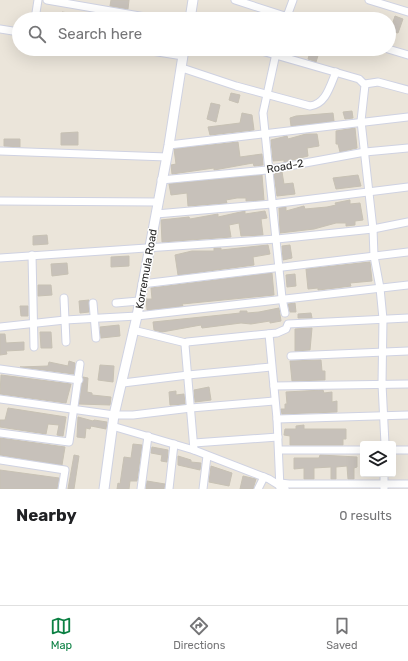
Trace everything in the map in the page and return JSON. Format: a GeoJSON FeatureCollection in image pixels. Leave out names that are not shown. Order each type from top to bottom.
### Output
{"type":"FeatureCollection","features":[{"type":"Feature","properties":{"kind":"street"},"geometry":{"type":"LineString","coordinates":[[36,12],[38,0]]}},
{"type":"Feature","properties":{"kind":"street"},"geometry":{"type":"LineString","coordinates":[[46,0],[86,3],[126,12]]}},
{"type":"Feature","properties":{"kind":"street"},"geometry":{"type":"LineString","coordinates":[[191,12],[193,0]]}},
{"type":"Feature","properties":{"kind":"street"},"geometry":{"type":"LineString","coordinates":[[235,0],[271,12]]}},
{"type":"Feature","properties":{"kind":"street"},"geometry":{"type":"LineString","coordinates":[[290,12],[293,0]]}},
{"type":"Feature","properties":{"kind":"street"},"geometry":{"type":"LineString","coordinates":[[369,0],[408,12]]}},
{"type":"Feature","properties":{"kind":"street"},"geometry":{"type":"LineString","coordinates":[[0,29],[12,31]]}},
{"type":"Feature","properties":{"kind":"street"},"geometry":{"type":"LineString","coordinates":[[396,51],[408,55]]}},
{"type":"Feature","properties":{"kind":"street","name":"Korremula Road"},"geometry":{"type":"LineString","coordinates":[[104,489],[114,415],[123,383],[137,316],[169,145],[184,56]]}},
{"type":"Feature","properties":{"kind":"street"},"geometry":{"type":"LineString","coordinates":[[275,56],[263,113],[267,170],[277,239],[282,298],[285,313]]}},
{"type":"Feature","properties":{"kind":"street"},"geometry":{"type":"LineString","coordinates":[[288,56],[359,79],[365,84],[366,88],[361,121],[373,229],[374,256],[380,288],[383,318],[382,384],[385,441]]}},
{"type":"Feature","properties":{"kind":"street"},"geometry":{"type":"LineString","coordinates":[[182,68],[310,106],[314,106],[327,94],[336,72]]}},
{"type":"Feature","properties":{"kind":"street"},"geometry":{"type":"LineString","coordinates":[[365,84],[378,82],[408,90]]}},
{"type":"Feature","properties":{"kind":"street"},"geometry":{"type":"LineString","coordinates":[[169,145],[264,135],[361,121],[408,117]]}},
{"type":"Feature","properties":{"kind":"street","name":"Road-2"},"geometry":{"type":"LineString","coordinates":[[162,180],[267,170],[365,152],[408,148]]}},
{"type":"Feature","properties":{"kind":"street"},"geometry":{"type":"LineString","coordinates":[[0,151],[167,156]]}},
{"type":"Feature","properties":{"kind":"street"},"geometry":{"type":"LineString","coordinates":[[156,214],[272,204],[408,187]]}},
{"type":"Feature","properties":{"kind":"street"},"geometry":{"type":"LineString","coordinates":[[0,201],[158,202]]}},
{"type":"Feature","properties":{"kind":"street"},"geometry":{"type":"LineString","coordinates":[[0,258],[277,239],[373,229],[408,222]]}},
{"type":"Feature","properties":{"kind":"street"},"geometry":{"type":"LineString","coordinates":[[142,284],[408,252]]}},
{"type":"Feature","properties":{"kind":"street"},"geometry":{"type":"LineString","coordinates":[[32,255],[34,347]]}},
{"type":"Feature","properties":{"kind":"street"},"geometry":{"type":"LineString","coordinates":[[0,327],[65,320],[137,316],[282,298],[408,285]]}},
{"type":"Feature","properties":{"kind":"street"},"geometry":{"type":"LineString","coordinates":[[64,298],[66,342]]}},
{"type":"Feature","properties":{"kind":"street"},"geometry":{"type":"LineString","coordinates":[[116,303],[139,300]]}},
{"type":"Feature","properties":{"kind":"street"},"geometry":{"type":"LineString","coordinates":[[93,302],[96,338]]}},
{"type":"Feature","properties":{"kind":"street"},"geometry":{"type":"LineString","coordinates":[[133,330],[186,343],[269,334],[284,331],[288,324],[383,318],[408,318]]}},
{"type":"Feature","properties":{"kind":"street"},"geometry":{"type":"LineString","coordinates":[[269,334],[274,401],[277,418],[281,487]]}},
{"type":"Feature","properties":{"kind":"street"},"geometry":{"type":"LineString","coordinates":[[186,343],[194,447]]}},
{"type":"Feature","properties":{"kind":"street"},"geometry":{"type":"LineString","coordinates":[[291,356],[408,351]]}},
{"type":"Feature","properties":{"kind":"street"},"geometry":{"type":"LineString","coordinates":[[0,433],[69,442],[80,364]]}},
{"type":"Feature","properties":{"kind":"street"},"geometry":{"type":"LineString","coordinates":[[123,383],[271,367]]}},
{"type":"Feature","properties":{"kind":"street"},"geometry":{"type":"LineString","coordinates":[[0,369],[78,380]]}},
{"type":"Feature","properties":{"kind":"street"},"geometry":{"type":"LineString","coordinates":[[274,386],[408,384]]}},
{"type":"Feature","properties":{"kind":"street"},"geometry":{"type":"LineString","coordinates":[[0,399],[114,415],[133,415],[191,408],[274,401]]}},
{"type":"Feature","properties":{"kind":"street"},"geometry":{"type":"LineString","coordinates":[[277,418],[383,414],[408,415]]}},
{"type":"Feature","properties":{"kind":"street"},"geometry":{"type":"LineString","coordinates":[[112,426],[174,444],[194,447],[278,437]]}},
{"type":"Feature","properties":{"kind":"street"},"geometry":{"type":"LineString","coordinates":[[141,489],[148,436]]}},
{"type":"Feature","properties":{"kind":"street"},"geometry":{"type":"LineString","coordinates":[[169,489],[174,444]]}},
{"type":"Feature","properties":{"kind":"street"},"geometry":{"type":"LineString","coordinates":[[194,447],[207,456],[264,477],[281,487]]}},
{"type":"Feature","properties":{"kind":"street"},"geometry":{"type":"LineString","coordinates":[[279,450],[360,450]]}},
{"type":"Feature","properties":{"kind":"street"},"geometry":{"type":"LineString","coordinates":[[396,450],[408,450]]}},
{"type":"Feature","properties":{"kind":"street"},"geometry":{"type":"LineString","coordinates":[[203,489],[207,456]]}},
{"type":"Feature","properties":{"kind":"street"},"geometry":{"type":"LineString","coordinates":[[0,460],[64,470],[62,489]]}},
{"type":"Feature","properties":{"kind":"street"},"geometry":{"type":"LineString","coordinates":[[258,489],[264,477]]}},
{"type":"Feature","properties":{"kind":"street"},"geometry":{"type":"LineString","coordinates":[[281,487],[289,484],[384,487],[408,484]]}},
{"type":"Feature","properties":{"kind":"building"},"geometry":{"type":"Polygon","coordinates":[[[111,0],[129,0],[128,9],[110,6],[111,0]]]}},
{"type":"Feature","properties":{"kind":"building"},"geometry":{"type":"Polygon","coordinates":[[[396,16],[403,19],[398,33],[396,32],[396,16]]]}},
{"type":"Feature","properties":{"kind":"building"},"geometry":{"type":"Polygon","coordinates":[[[309,56],[318,56],[316,62],[308,59],[309,56]]]}},
{"type":"Feature","properties":{"kind":"building"},"geometry":{"type":"Polygon","coordinates":[[[231,93],[240,95],[238,103],[229,100],[231,93]]]}},
{"type":"Feature","properties":{"kind":"building"},"geometry":{"type":"Polygon","coordinates":[[[211,103],[220,105],[216,122],[207,119],[211,103]]]}},
{"type":"Feature","properties":{"kind":"building"},"geometry":{"type":"Polygon","coordinates":[[[352,111],[353,118],[345,119],[343,112],[352,111]]]}},
{"type":"Feature","properties":{"kind":"building"},"geometry":{"type":"Polygon","coordinates":[[[242,113],[252,115],[254,130],[210,135],[208,127],[240,123],[242,113]]]}},
{"type":"Feature","properties":{"kind":"building"},"geometry":{"type":"Polygon","coordinates":[[[333,113],[334,121],[291,126],[290,118],[296,116],[333,113]]]}},
{"type":"Feature","properties":{"kind":"building"},"geometry":{"type":"Polygon","coordinates":[[[355,128],[357,148],[340,152],[338,144],[336,144],[336,131],[355,128]]]}},
{"type":"Feature","properties":{"kind":"building"},"geometry":{"type":"Polygon","coordinates":[[[78,132],[78,145],[61,145],[61,133],[78,132]]]}},
{"type":"Feature","properties":{"kind":"building"},"geometry":{"type":"Polygon","coordinates":[[[306,134],[317,134],[319,146],[307,148],[308,156],[284,162],[284,160],[273,161],[271,140],[287,136],[288,139],[306,134]]]}},
{"type":"Feature","properties":{"kind":"building"},"geometry":{"type":"Polygon","coordinates":[[[4,139],[20,139],[20,147],[4,146],[4,139]]]}},
{"type":"Feature","properties":{"kind":"building"},"geometry":{"type":"Polygon","coordinates":[[[238,142],[240,157],[262,154],[263,165],[254,166],[253,163],[214,170],[214,168],[172,174],[171,165],[176,164],[174,149],[238,142]]]}},
{"type":"Feature","properties":{"kind":"building"},"geometry":{"type":"Polygon","coordinates":[[[282,172],[284,184],[293,183],[295,194],[277,196],[274,174],[282,172]]]}},
{"type":"Feature","properties":{"kind":"building"},"geometry":{"type":"Polygon","coordinates":[[[262,175],[264,200],[246,201],[246,198],[237,198],[226,200],[227,203],[188,206],[187,193],[171,195],[169,184],[262,175]]]}},
{"type":"Feature","properties":{"kind":"building"},"geometry":{"type":"Polygon","coordinates":[[[358,175],[361,186],[336,189],[333,178],[358,175]]]}},
{"type":"Feature","properties":{"kind":"building"},"geometry":{"type":"Polygon","coordinates":[[[350,200],[350,204],[360,203],[363,220],[355,221],[355,225],[346,226],[346,223],[336,223],[314,229],[280,233],[279,208],[286,207],[286,211],[304,206],[305,209],[327,207],[336,205],[335,203],[350,200]]]}},
{"type":"Feature","properties":{"kind":"building"},"geometry":{"type":"Polygon","coordinates":[[[245,211],[245,214],[265,211],[267,218],[261,219],[263,235],[241,236],[239,223],[229,225],[231,237],[162,242],[161,220],[189,217],[190,219],[218,214],[218,217],[245,211]]]}},
{"type":"Feature","properties":{"kind":"building"},"geometry":{"type":"Polygon","coordinates":[[[47,235],[48,244],[33,245],[33,236],[47,235]]]}},
{"type":"Feature","properties":{"kind":"building"},"geometry":{"type":"Polygon","coordinates":[[[268,245],[270,254],[253,257],[254,265],[178,275],[175,255],[192,251],[214,251],[214,248],[221,248],[221,250],[268,245]]]}},
{"type":"Feature","properties":{"kind":"building"},"geometry":{"type":"Polygon","coordinates":[[[290,245],[292,258],[283,260],[282,246],[290,245]]]}},
{"type":"Feature","properties":{"kind":"building"},"geometry":{"type":"Polygon","coordinates":[[[129,256],[129,266],[111,267],[111,257],[129,256]]]}},
{"type":"Feature","properties":{"kind":"building"},"geometry":{"type":"Polygon","coordinates":[[[370,262],[372,281],[350,283],[351,286],[335,288],[318,290],[318,288],[308,289],[306,269],[370,262]]]}},
{"type":"Feature","properties":{"kind":"building"},"geometry":{"type":"Polygon","coordinates":[[[67,263],[68,274],[52,276],[51,264],[67,263]]]}},
{"type":"Feature","properties":{"kind":"building"},"geometry":{"type":"Polygon","coordinates":[[[272,273],[274,295],[182,304],[183,306],[147,310],[146,299],[152,299],[151,288],[272,273]]]}},
{"type":"Feature","properties":{"kind":"building"},"geometry":{"type":"Polygon","coordinates":[[[295,274],[296,286],[287,287],[286,275],[295,274]]]}},
{"type":"Feature","properties":{"kind":"building"},"geometry":{"type":"Polygon","coordinates":[[[38,285],[51,285],[52,295],[38,296],[38,285]]]}},
{"type":"Feature","properties":{"kind":"building"},"geometry":{"type":"Polygon","coordinates":[[[89,300],[89,312],[80,313],[79,301],[89,300]]]}},
{"type":"Feature","properties":{"kind":"building"},"geometry":{"type":"Polygon","coordinates":[[[295,303],[296,312],[290,312],[288,304],[295,303]]]}},
{"type":"Feature","properties":{"kind":"building"},"geometry":{"type":"Polygon","coordinates":[[[20,306],[28,306],[28,316],[21,316],[20,306]]]}},
{"type":"Feature","properties":{"kind":"building"},"geometry":{"type":"Polygon","coordinates":[[[279,308],[281,321],[270,323],[270,321],[251,324],[241,323],[202,328],[201,325],[162,332],[154,330],[153,322],[240,313],[240,311],[247,311],[247,313],[259,312],[279,308]]]}},
{"type":"Feature","properties":{"kind":"building"},"geometry":{"type":"Polygon","coordinates":[[[311,313],[312,318],[298,318],[298,314],[311,313]]]}},
{"type":"Feature","properties":{"kind":"building"},"geometry":{"type":"Polygon","coordinates":[[[119,325],[120,336],[101,338],[100,327],[119,325]]]}},
{"type":"Feature","properties":{"kind":"building"},"geometry":{"type":"Polygon","coordinates":[[[312,328],[310,350],[295,351],[295,329],[312,328]]]}},
{"type":"Feature","properties":{"kind":"building"},"geometry":{"type":"Polygon","coordinates":[[[40,332],[51,332],[52,348],[41,348],[40,332]]]}},
{"type":"Feature","properties":{"kind":"building"},"geometry":{"type":"Polygon","coordinates":[[[0,334],[5,334],[6,343],[24,342],[24,350],[6,351],[7,354],[0,355],[0,334]]]}},
{"type":"Feature","properties":{"kind":"building"},"geometry":{"type":"Polygon","coordinates":[[[321,360],[322,371],[325,371],[325,380],[292,381],[290,361],[321,360]]]}},
{"type":"Feature","properties":{"kind":"building"},"geometry":{"type":"Polygon","coordinates":[[[69,361],[75,363],[74,374],[20,367],[48,366],[49,362],[68,366],[69,361]]]}},
{"type":"Feature","properties":{"kind":"building"},"geometry":{"type":"Polygon","coordinates":[[[100,365],[114,366],[113,382],[98,380],[100,365]]]}},
{"type":"Feature","properties":{"kind":"building"},"geometry":{"type":"Polygon","coordinates":[[[1,375],[71,384],[66,403],[0,394],[1,375]]]}},
{"type":"Feature","properties":{"kind":"building"},"geometry":{"type":"Polygon","coordinates":[[[83,377],[88,378],[87,392],[92,393],[92,395],[111,397],[110,405],[79,404],[83,377]]]}},
{"type":"Feature","properties":{"kind":"building"},"geometry":{"type":"Polygon","coordinates":[[[209,387],[211,400],[195,402],[194,390],[209,387]]]}},
{"type":"Feature","properties":{"kind":"building"},"geometry":{"type":"Polygon","coordinates":[[[323,390],[324,393],[332,392],[332,402],[337,401],[337,412],[282,414],[281,409],[285,409],[285,404],[287,404],[286,392],[323,390]]]}},
{"type":"Feature","properties":{"kind":"building"},"geometry":{"type":"Polygon","coordinates":[[[176,391],[176,395],[184,394],[185,404],[170,405],[169,392],[176,391]]]}},
{"type":"Feature","properties":{"kind":"building"},"geometry":{"type":"Polygon","coordinates":[[[8,408],[66,417],[63,436],[57,435],[59,425],[48,424],[46,434],[0,427],[0,420],[5,420],[8,408]]]}},
{"type":"Feature","properties":{"kind":"building"},"geometry":{"type":"Polygon","coordinates":[[[78,417],[93,421],[107,422],[106,429],[91,426],[90,429],[86,428],[85,438],[77,437],[78,417]]]}},
{"type":"Feature","properties":{"kind":"building"},"geometry":{"type":"Polygon","coordinates":[[[304,425],[304,429],[346,429],[346,439],[343,439],[343,445],[290,445],[290,436],[284,435],[285,429],[296,429],[296,426],[304,425]]]}},
{"type":"Feature","properties":{"kind":"building"},"geometry":{"type":"Polygon","coordinates":[[[0,438],[65,447],[62,465],[0,455],[0,438]]]}},
{"type":"Feature","properties":{"kind":"building"},"geometry":{"type":"Polygon","coordinates":[[[133,444],[142,445],[137,481],[130,481],[129,489],[117,489],[118,483],[120,484],[124,457],[131,458],[133,444]]]}},
{"type":"Feature","properties":{"kind":"building"},"geometry":{"type":"Polygon","coordinates":[[[152,447],[168,450],[167,462],[161,461],[162,455],[151,453],[152,447]]]}},
{"type":"Feature","properties":{"kind":"building"},"geometry":{"type":"Polygon","coordinates":[[[74,455],[79,456],[74,489],[68,489],[74,455]]]}},
{"type":"Feature","properties":{"kind":"building"},"geometry":{"type":"Polygon","coordinates":[[[320,455],[357,457],[357,467],[354,468],[354,479],[348,479],[347,466],[336,467],[336,479],[331,479],[331,467],[314,468],[314,479],[304,479],[304,468],[294,469],[294,458],[319,458],[320,455]]]}},
{"type":"Feature","properties":{"kind":"building"},"geometry":{"type":"Polygon","coordinates":[[[178,456],[191,460],[191,462],[201,463],[200,470],[178,465],[178,456]]]}},
{"type":"Feature","properties":{"kind":"building"},"geometry":{"type":"Polygon","coordinates":[[[211,466],[232,473],[229,486],[209,482],[211,466]]]}},
{"type":"Feature","properties":{"kind":"building"},"geometry":{"type":"Polygon","coordinates":[[[0,470],[59,478],[57,489],[0,489],[0,470]]]}},
{"type":"Feature","properties":{"kind":"building"},"geometry":{"type":"Polygon","coordinates":[[[243,476],[256,479],[253,489],[240,489],[243,476]]]}},
{"type":"Feature","properties":{"kind":"building"},"geometry":{"type":"Polygon","coordinates":[[[147,481],[165,484],[164,489],[146,489],[147,481]]]}}]}
